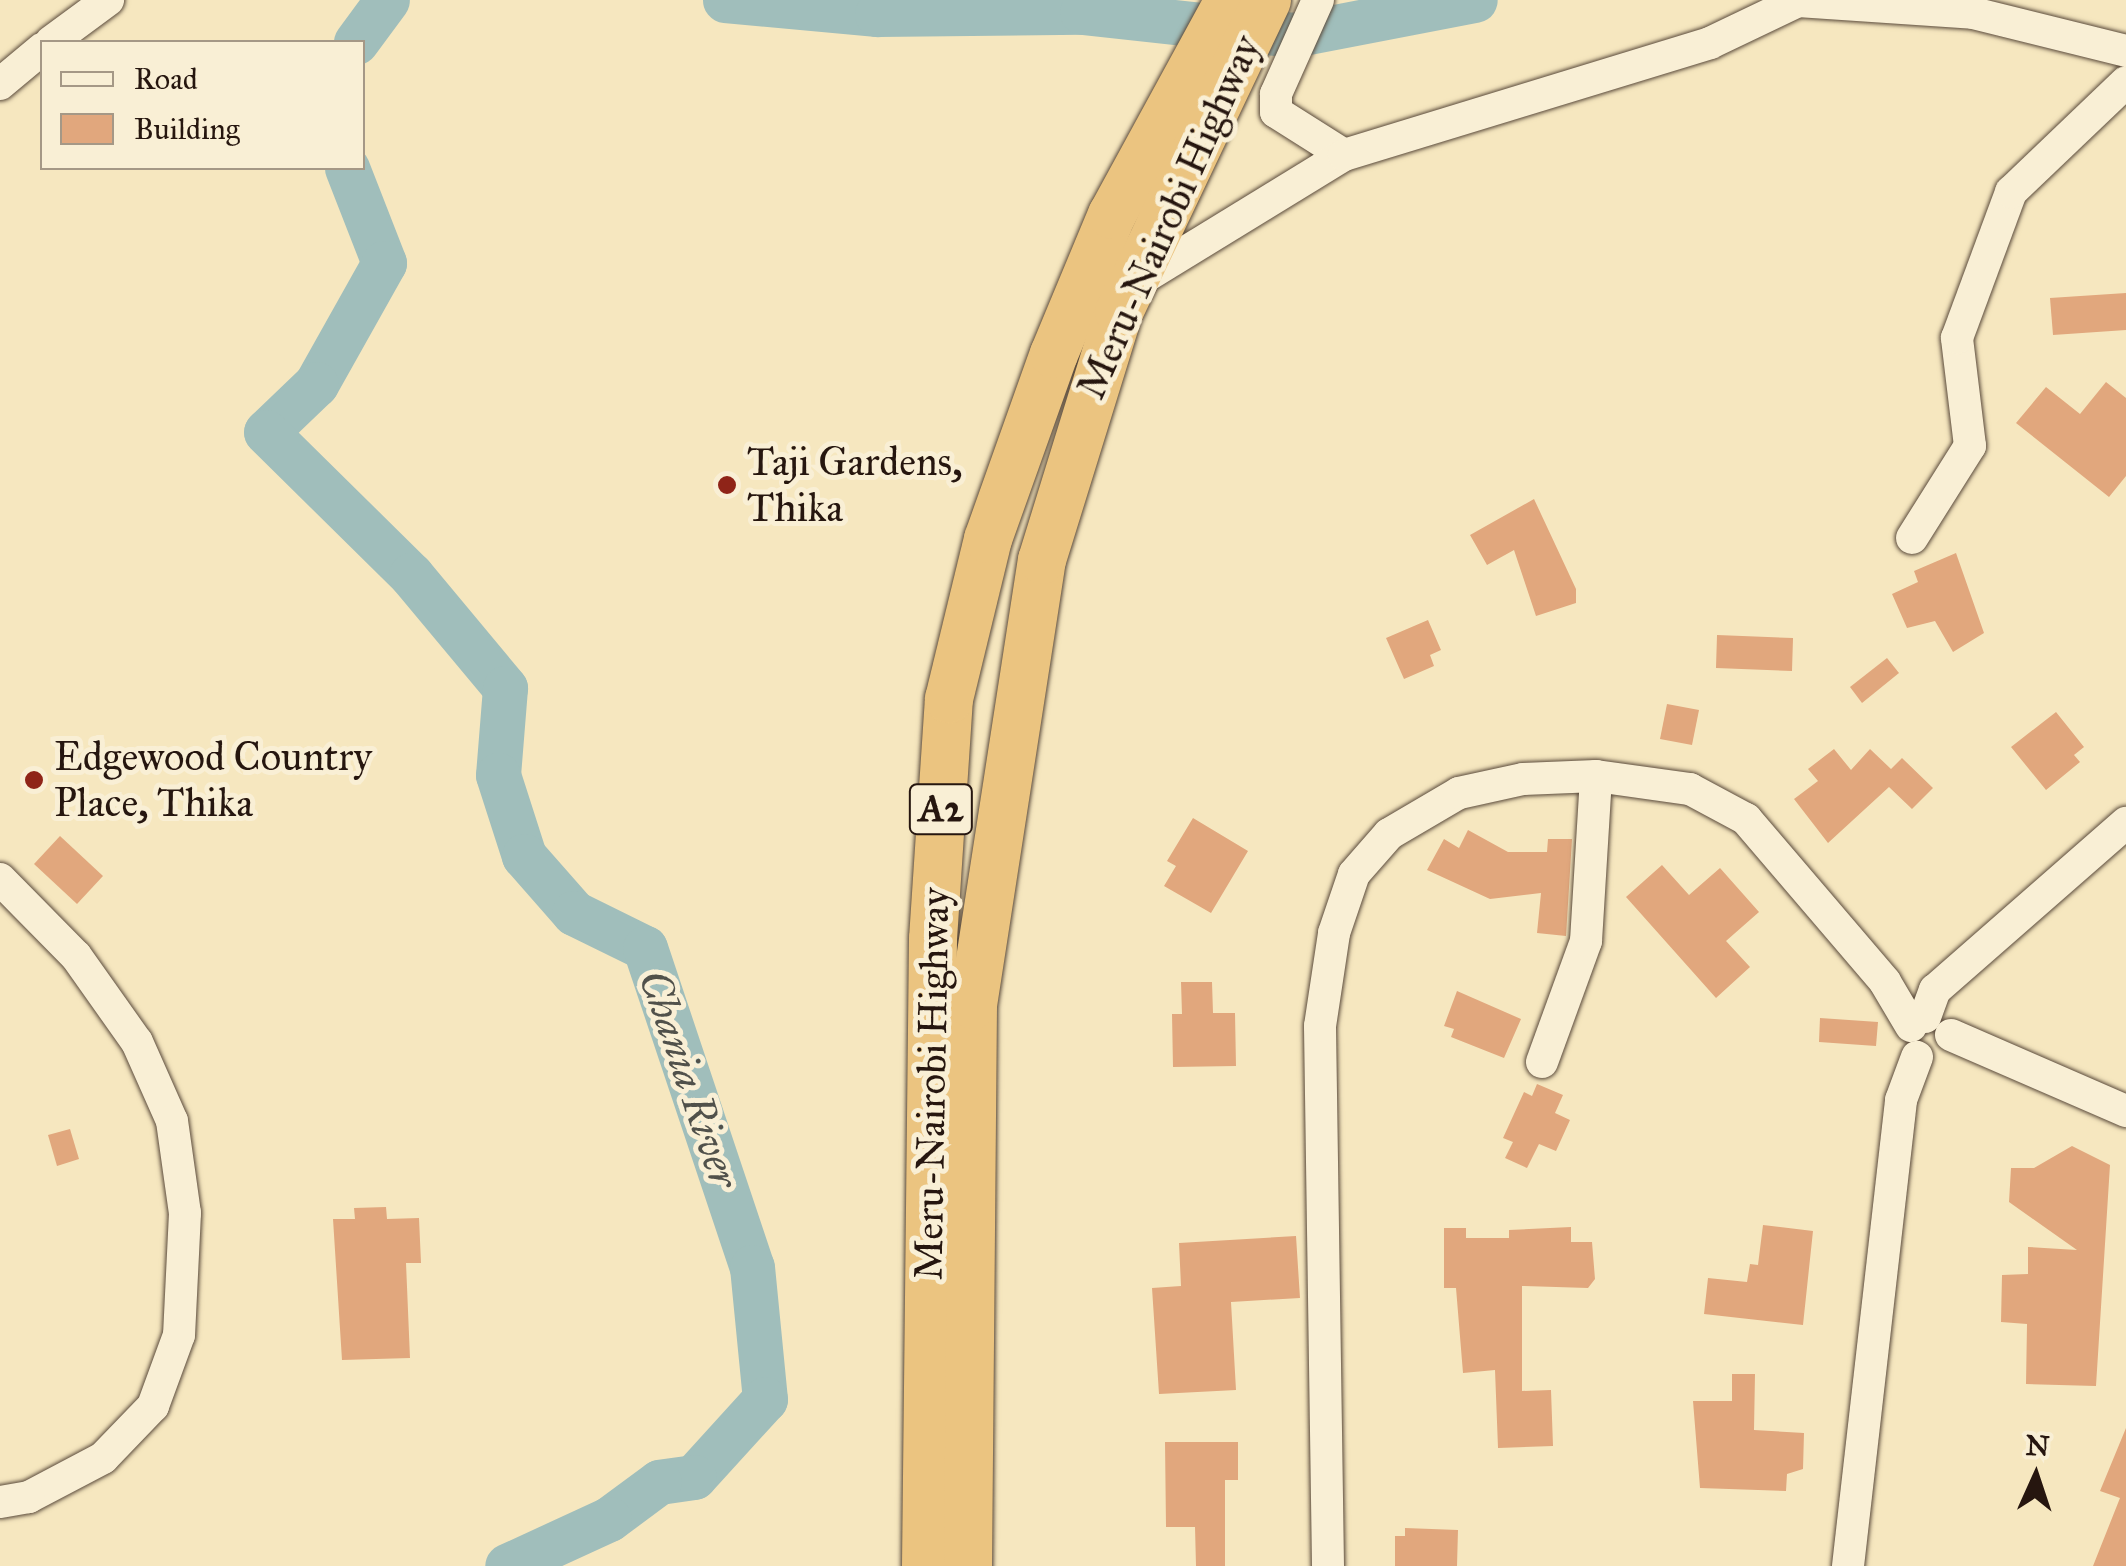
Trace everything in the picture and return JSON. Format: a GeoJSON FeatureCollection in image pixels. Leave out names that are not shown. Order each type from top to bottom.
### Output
{"type":"FeatureCollection","features":[{"type":"Feature","properties":{"kind":"highway","name":"Meru-Nairobi Highway"},"geometry":{"type":"LineString","coordinates":[[926,1566],[933,939],[949,699],[988,539],[1054,354],[1112,216],[1194,102],[1253,2]]}},
{"type":"Feature","properties":{"kind":"highway","name":"Meru-Nairobi Highway"},"geometry":{"type":"LineString","coordinates":[[968,1566],[972,1024],[983,930],[1042,560],[1077,431],[1134,284],[1194,102]]}},
{"type":"Feature","properties":{"kind":"street"},"geometry":{"type":"LineString","coordinates":[[54,40],[108,0]]}},
{"type":"Feature","properties":{"kind":"street"},"geometry":{"type":"LineString","coordinates":[[1134,284],[1344,155],[1710,43],[1798,0],[1973,13],[2126,51]]}},
{"type":"Feature","properties":{"kind":"street"},"geometry":{"type":"LineString","coordinates":[[1316,5],[1280,84],[1280,120],[1344,155]]}},
{"type":"Feature","properties":{"kind":"street"},"geometry":{"type":"LineString","coordinates":[[0,84],[40,51]]}},
{"type":"Feature","properties":{"kind":"street"},"geometry":{"type":"LineString","coordinates":[[1912,538],[1970,446],[1958,338],[2011,192],[2126,82]]}},
{"type":"Feature","properties":{"kind":"street"},"geometry":{"type":"LineString","coordinates":[[1542,1062],[1586,941],[1596,776]]}},
{"type":"Feature","properties":{"kind":"street"},"geometry":{"type":"LineString","coordinates":[[1328,1566],[1320,1026],[1349,889],[1389,834],[1459,792],[1596,776],[1690,789],[1746,820],[1926,1034],[2126,1111]]}},
{"type":"Feature","properties":{"kind":"street"},"geometry":{"type":"LineString","coordinates":[[1848,1566],[1901,1100],[1926,1034],[1935,990],[2126,823]]}},
{"type":"Feature","properties":{"kind":"street"},"geometry":{"type":"LineString","coordinates":[[0,878],[76,956],[137,1042],[172,1122],[185,1213],[179,1336],[153,1406],[103,1458],[29,1498],[0,1502]]}},
{"type":"Feature","properties":{"kind":"building"},"geometry":{"type":"Polygon","coordinates":[[[2126,293],[2126,330],[2053,335],[2050,298],[2126,293]]]}},
{"type":"Feature","properties":{"kind":"building"},"geometry":{"type":"Polygon","coordinates":[[[2106,382],[2126,398],[2126,476],[2109,497],[2016,423],[2046,387],[2080,414],[2106,382]]]}},
{"type":"Feature","properties":{"kind":"building"},"geometry":{"type":"Polygon","coordinates":[[[1534,499],[1576,589],[1576,603],[1536,616],[1514,550],[1487,565],[1470,535],[1534,499]]]}},
{"type":"Feature","properties":{"kind":"building"},"geometry":{"type":"Polygon","coordinates":[[[1956,553],[1984,633],[1953,652],[1935,621],[1907,628],[1892,594],[1918,582],[1914,571],[1956,553]]]}},
{"type":"Feature","properties":{"kind":"building"},"geometry":{"type":"Polygon","coordinates":[[[1428,620],[1441,650],[1430,655],[1434,666],[1404,679],[1386,638],[1428,620]]]}},
{"type":"Feature","properties":{"kind":"building"},"geometry":{"type":"Polygon","coordinates":[[[1717,635],[1793,638],[1792,671],[1716,668],[1717,635]]]}},
{"type":"Feature","properties":{"kind":"building"},"geometry":{"type":"Polygon","coordinates":[[[1887,658],[1899,673],[1862,703],[1850,687],[1887,658]]]}},
{"type":"Feature","properties":{"kind":"building"},"geometry":{"type":"Polygon","coordinates":[[[1667,704],[1699,710],[1692,745],[1660,739],[1667,704]]]}},
{"type":"Feature","properties":{"kind":"building"},"geometry":{"type":"Polygon","coordinates":[[[2056,712],[2084,747],[2074,755],[2080,762],[2046,790],[2011,747],[2056,712]]]}},
{"type":"Feature","properties":{"kind":"building"},"geometry":{"type":"Polygon","coordinates":[[[1834,749],[1851,770],[1870,749],[1891,769],[1902,758],[1933,788],[1912,809],[1889,787],[1828,843],[1794,799],[1818,781],[1808,769],[1834,749]]]}},
{"type":"Feature","properties":{"kind":"building"},"geometry":{"type":"Polygon","coordinates":[[[1193,818],[1248,851],[1211,913],[1164,886],[1176,866],[1167,861],[1193,818]]]}},
{"type":"Feature","properties":{"kind":"building"},"geometry":{"type":"Polygon","coordinates":[[[1468,830],[1508,852],[1547,852],[1548,839],[1572,839],[1566,936],[1537,933],[1541,893],[1490,899],[1427,870],[1444,839],[1459,848],[1468,830]]]}},
{"type":"Feature","properties":{"kind":"building"},"geometry":{"type":"Polygon","coordinates":[[[60,836],[103,876],[77,904],[34,864],[60,836]]]}},
{"type":"Feature","properties":{"kind":"building"},"geometry":{"type":"Polygon","coordinates":[[[1662,865],[1689,895],[1720,868],[1759,912],[1726,941],[1750,967],[1716,998],[1626,897],[1662,865]]]}},
{"type":"Feature","properties":{"kind":"building"},"geometry":{"type":"Polygon","coordinates":[[[1181,982],[1212,982],[1213,1013],[1235,1013],[1236,1066],[1173,1067],[1172,1014],[1182,1014],[1181,982]]]}},
{"type":"Feature","properties":{"kind":"building"},"geometry":{"type":"Polygon","coordinates":[[[1457,991],[1521,1019],[1504,1058],[1451,1037],[1454,1029],[1444,1026],[1457,991]]]}},
{"type":"Feature","properties":{"kind":"building"},"geometry":{"type":"Polygon","coordinates":[[[1820,1018],[1878,1022],[1876,1046],[1819,1042],[1820,1018]]]}},
{"type":"Feature","properties":{"kind":"building"},"geometry":{"type":"Polygon","coordinates":[[[1537,1084],[1563,1095],[1555,1113],[1570,1120],[1556,1151],[1539,1144],[1527,1168],[1505,1158],[1513,1142],[1503,1138],[1524,1092],[1532,1096],[1537,1084]]]}},
{"type":"Feature","properties":{"kind":"building"},"geometry":{"type":"Polygon","coordinates":[[[70,1129],[79,1159],[57,1166],[48,1135],[70,1129]]]}},
{"type":"Feature","properties":{"kind":"building"},"geometry":{"type":"Polygon","coordinates":[[[2072,1146],[2110,1165],[2096,1386],[2026,1384],[2027,1324],[2001,1322],[2002,1275],[2028,1274],[2028,1247],[2077,1250],[2009,1202],[2011,1168],[2034,1168],[2072,1146]]]}},
{"type":"Feature","properties":{"kind":"building"},"geometry":{"type":"Polygon","coordinates":[[[386,1207],[387,1219],[419,1218],[421,1263],[406,1263],[410,1358],[342,1360],[333,1219],[355,1219],[354,1208],[386,1207]]]}},
{"type":"Feature","properties":{"kind":"building"},"geometry":{"type":"Polygon","coordinates":[[[1763,1225],[1813,1231],[1803,1325],[1704,1314],[1708,1278],[1747,1282],[1750,1264],[1758,1265],[1763,1225]]]}},
{"type":"Feature","properties":{"kind":"building"},"geometry":{"type":"Polygon","coordinates":[[[1571,1227],[1571,1242],[1592,1242],[1595,1279],[1588,1288],[1522,1286],[1522,1391],[1551,1390],[1553,1446],[1498,1448],[1495,1370],[1463,1373],[1456,1288],[1444,1288],[1444,1228],[1466,1228],[1466,1238],[1509,1238],[1509,1230],[1571,1227]]]}},
{"type":"Feature","properties":{"kind":"building"},"geometry":{"type":"Polygon","coordinates":[[[1296,1236],[1300,1298],[1231,1302],[1236,1390],[1159,1394],[1152,1288],[1181,1286],[1179,1243],[1296,1236]]]}},
{"type":"Feature","properties":{"kind":"building"},"geometry":{"type":"Polygon","coordinates":[[[1732,1374],[1755,1374],[1754,1430],[1804,1433],[1803,1469],[1787,1474],[1786,1491],[1700,1488],[1693,1401],[1732,1401],[1732,1374]]]}},
{"type":"Feature","properties":{"kind":"building"},"geometry":{"type":"Polygon","coordinates":[[[2126,1428],[2126,1566],[2093,1566],[2120,1498],[2100,1491],[2126,1428]]]}},
{"type":"Feature","properties":{"kind":"building"},"geometry":{"type":"Polygon","coordinates":[[[1165,1442],[1238,1442],[1238,1480],[1225,1480],[1225,1566],[1196,1566],[1195,1527],[1166,1527],[1165,1442]]]}},
{"type":"Feature","properties":{"kind":"building"},"geometry":{"type":"Polygon","coordinates":[[[1405,1528],[1458,1530],[1457,1566],[1395,1566],[1395,1536],[1405,1536],[1405,1528]]]}},
{"type":"Feature","properties":{"kind":"waterway","name":"Chania River"},"geometry":{"type":"LineString","coordinates":[[357,40],[387,0]]}},
{"type":"Feature","properties":{"kind":"waterway","name":"Chania River"},"geometry":{"type":"LineString","coordinates":[[725,0],[877,14],[1082,12],[1293,35],[1475,0]]}},
{"type":"Feature","properties":{"kind":"waterway","name":"Chania River"},"geometry":{"type":"LineString","coordinates":[[348,170],[384,263],[316,384],[266,432],[411,575],[505,688],[498,775],[524,856],[574,913],[645,948],[752,1267],[765,1399],[694,1477],[659,1482],[609,1519],[507,1566]]}},
{"type":"Feature","properties":{"kind":"place","name":"Taji Gardens, Thika"},"geometry":{"type":"Point","coordinates":[727,485]}},
{"type":"Feature","properties":{"kind":"place","name":"Edgewood Country Place, Thika"},"geometry":{"type":"Point","coordinates":[34,780]}}]}
